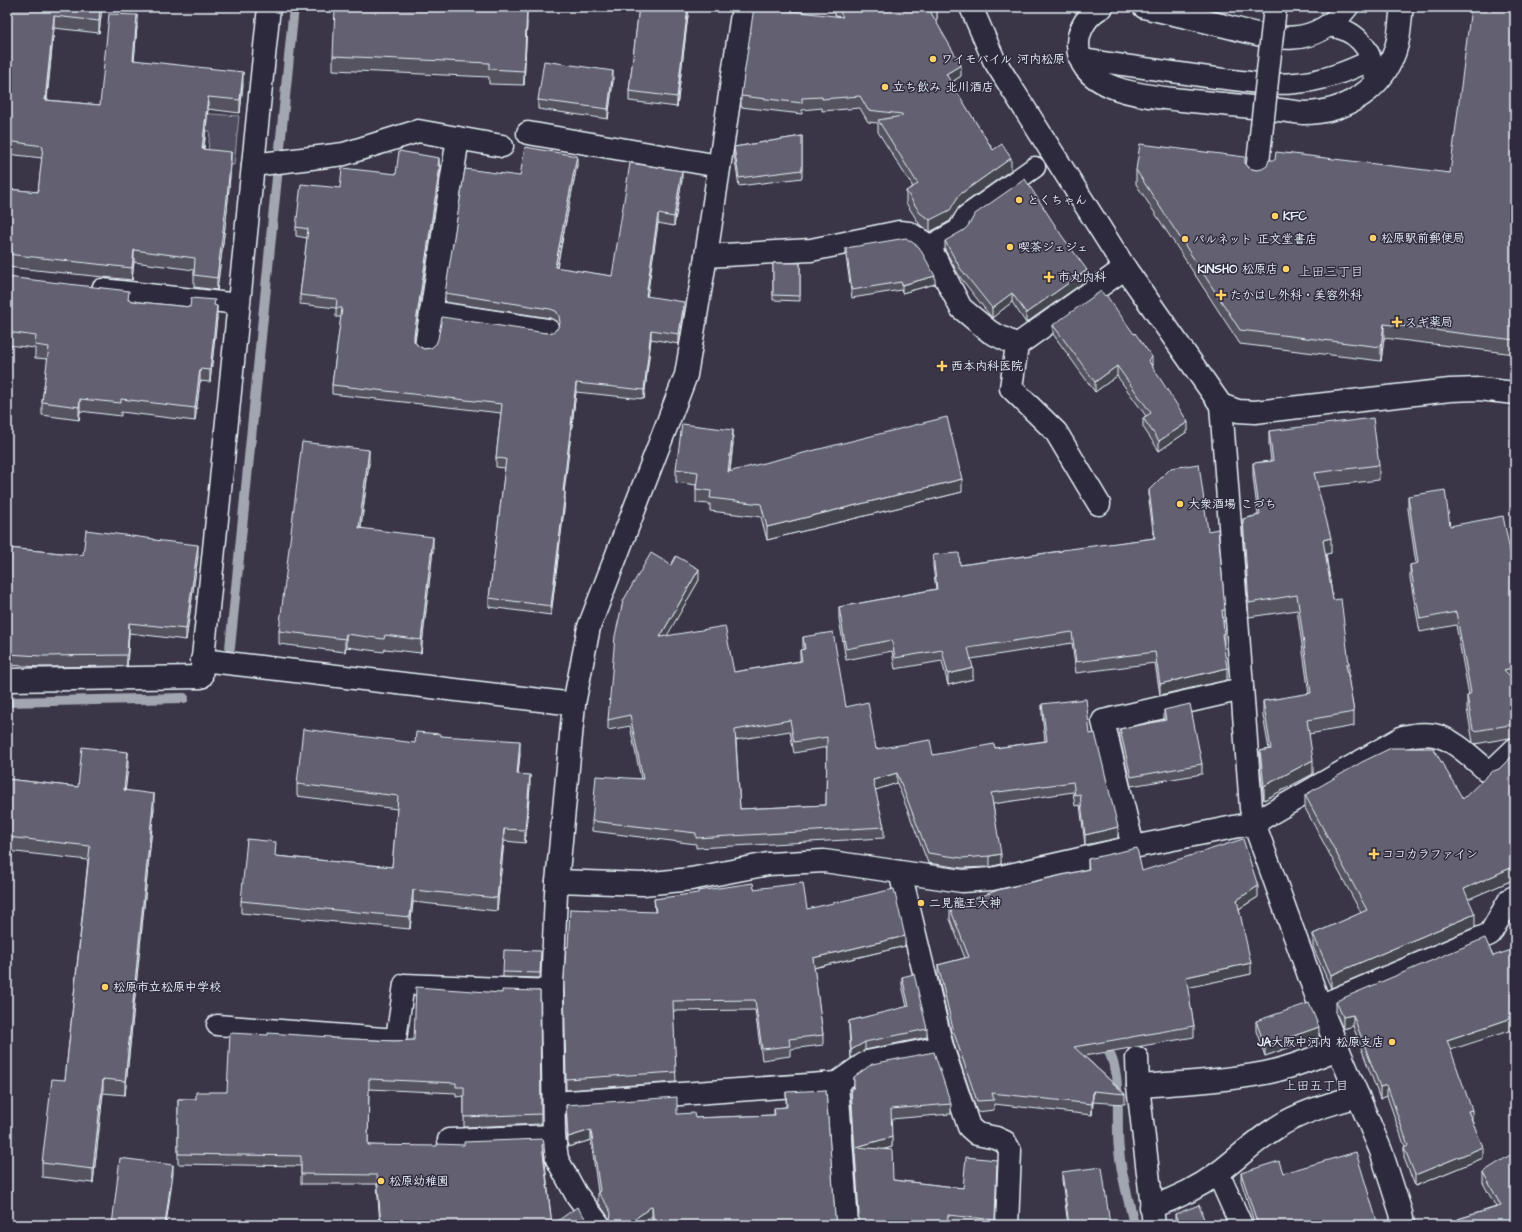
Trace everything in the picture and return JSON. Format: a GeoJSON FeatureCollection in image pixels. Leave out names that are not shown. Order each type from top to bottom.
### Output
{"type":"FeatureCollection","features":[{"type":"Feature","properties":{"kind":"street"},"geometry":{"type":"LineString","coordinates":[[7,680],[201,677],[239,304],[259,164],[268,7]]}},
{"type":"Feature","properties":{"kind":"street"},"geometry":{"type":"LineString","coordinates":[[598,1225],[576,1194],[557,1159],[554,1136],[552,990],[557,882],[574,704],[589,627],[686,375],[706,256],[743,7]]}},
{"type":"Feature","properties":{"kind":"street"},"geometry":{"type":"LineString","coordinates":[[971,7],[994,60],[1125,268],[1220,405],[1251,808],[1254,823],[1320,1006],[1381,1151],[1401,1213],[1403,1225]]}},
{"type":"Feature","properties":{"kind":"street"},"geometry":{"type":"LineString","coordinates":[[1102,7],[1093,12],[1083,26],[1078,42],[1081,59],[1094,78],[1108,85],[1144,96],[1303,113],[1327,111],[1340,107],[1361,96],[1371,88],[1381,77],[1392,57],[1397,43],[1402,7]]}},
{"type":"Feature","properties":{"kind":"street"},"geometry":{"type":"LineString","coordinates":[[1144,7],[1274,38],[1285,39],[1308,35],[1329,26],[1347,7]]}},
{"type":"Feature","properties":{"kind":"street"},"geometry":{"type":"LineString","coordinates":[[1257,172],[1275,7]]}},
{"type":"Feature","properties":{"kind":"street"},"geometry":{"type":"LineString","coordinates":[[259,164],[344,154],[418,131],[502,146]]}},
{"type":"Feature","properties":{"kind":"street"},"geometry":{"type":"LineString","coordinates":[[528,133],[719,166]]}},
{"type":"Feature","properties":{"kind":"street"},"geometry":{"type":"LineString","coordinates":[[426,346],[458,138]]}},
{"type":"Feature","properties":{"kind":"street"},"geometry":{"type":"LineString","coordinates":[[706,256],[811,250],[899,232],[909,233],[929,246],[961,308],[990,332],[1017,345]]}},
{"type":"Feature","properties":{"kind":"street"},"geometry":{"type":"LineString","coordinates":[[1099,504],[1056,432],[1011,388],[1017,345],[1125,268]]}},
{"type":"Feature","properties":{"kind":"street"},"geometry":{"type":"LineString","coordinates":[[431,312],[548,330]]}},
{"type":"Feature","properties":{"kind":"street"},"geometry":{"type":"LineString","coordinates":[[1220,405],[1238,411],[1255,412],[1450,390],[1479,389],[1515,393]]}},
{"type":"Feature","properties":{"kind":"street"},"geometry":{"type":"LineString","coordinates":[[202,660],[574,704]]}},
{"type":"Feature","properties":{"kind":"street"},"geometry":{"type":"LineString","coordinates":[[1133,847],[1103,720],[1242,689]]}},
{"type":"Feature","properties":{"kind":"street"},"geometry":{"type":"LineString","coordinates":[[557,882],[643,884],[691,879],[768,864],[824,861],[962,881],[992,879],[1133,847],[1254,823],[1403,737],[1418,734],[1434,735],[1448,740],[1490,773],[1515,749]]}},
{"type":"Feature","properties":{"kind":"street"},"geometry":{"type":"LineString","coordinates":[[900,872],[942,1047],[969,1127],[977,1134],[1005,1142],[1010,1151],[1007,1225]]}},
{"type":"Feature","properties":{"kind":"street"},"geometry":{"type":"LineString","coordinates":[[1320,1006],[1490,934],[1510,899],[1515,897]]}},
{"type":"Feature","properties":{"kind":"street"},"geometry":{"type":"LineString","coordinates":[[554,1102],[836,1083],[867,1062],[942,1047]]}},
{"type":"Feature","properties":{"kind":"street"},"geometry":{"type":"LineString","coordinates":[[1138,1086],[1214,1080],[1266,1073],[1301,1064],[1338,1049]]}},
{"type":"Feature","properties":{"kind":"street"},"geometry":{"type":"LineString","coordinates":[[1137,1058],[1138,1086],[1152,1216]]}},
{"type":"Feature","properties":{"kind":"street"},"geometry":{"type":"LineString","coordinates":[[836,1083],[847,1225]]}},
{"type":"Feature","properties":{"kind":"street"},"geometry":{"type":"LineString","coordinates":[[1152,1216],[1167,1202],[1196,1187],[1218,1173],[1276,1127],[1294,1117],[1358,1096]]}},
{"type":"Feature","properties":{"kind":"street"},"geometry":{"type":"LineString","coordinates":[[449,1140],[554,1136]]}},
{"type":"Feature","properties":{"kind":"street"},"geometry":{"type":"LineString","coordinates":[[1218,1173],[1241,1225]]}},
{"type":"Feature","properties":{"kind":"lane"},"geometry":{"type":"LineString","coordinates":[[1329,26],[1340,28],[1355,36],[1363,44],[1371,60],[1373,71],[1371,88]]}},
{"type":"Feature","properties":{"kind":"lane"},"geometry":{"type":"LineString","coordinates":[[1081,59],[1219,78],[1282,84],[1295,84],[1322,80],[1346,72],[1371,60]]}},
{"type":"Feature","properties":{"kind":"lane"},"geometry":{"type":"LineString","coordinates":[[929,246],[958,230],[966,216],[1035,167]]}},
{"type":"Feature","properties":{"kind":"lane"},"geometry":{"type":"LineString","coordinates":[[84,287],[239,304]]}},
{"type":"Feature","properties":{"kind":"lane"},"geometry":{"type":"LineString","coordinates":[[217,1025],[396,1039],[404,984],[552,990]]}},
{"type":"Feature","properties":{"kind":"shaded area"},"geometry":{"type":"Polygon","coordinates":[[[199,113],[239,116],[234,165],[207,162],[210,131],[161,127],[199,113]]]}},
{"type":"Feature","properties":{"kind":"building"},"geometry":{"type":"Polygon","coordinates":[[[7,7],[100,7],[99,21],[54,16],[45,100],[100,105],[109,14],[137,15],[133,60],[243,72],[240,100],[208,97],[202,149],[231,152],[217,278],[194,275],[195,258],[134,250],[132,268],[7,254],[7,189],[38,192],[43,146],[7,141],[7,7]]]}},
{"type":"Feature","properties":{"kind":"building"},"geometry":{"type":"Polygon","coordinates":[[[335,7],[527,8],[524,71],[489,69],[489,63],[333,56],[335,7]]]}},
{"type":"Feature","properties":{"kind":"building"},"geometry":{"type":"Polygon","coordinates":[[[639,7],[688,7],[677,97],[629,91],[639,7]]]}},
{"type":"Feature","properties":{"kind":"building"},"geometry":{"type":"Polygon","coordinates":[[[754,7],[843,17],[837,7],[937,7],[930,11],[961,65],[946,74],[993,150],[1002,144],[1011,158],[959,195],[950,210],[930,220],[920,213],[906,191],[918,184],[878,120],[902,116],[902,114],[868,110],[860,96],[822,99],[822,97],[802,98],[802,103],[741,96],[754,7]]]}},
{"type":"Feature","properties":{"kind":"building"},"geometry":{"type":"Polygon","coordinates":[[[1471,7],[1515,7],[1515,340],[1384,324],[1381,347],[1240,330],[1136,170],[1140,144],[1245,157],[1245,163],[1249,168],[1256,170],[1267,166],[1269,160],[1275,160],[1276,152],[1450,173],[1471,7]]]}},
{"type":"Feature","properties":{"kind":"building"},"geometry":{"type":"Polygon","coordinates":[[[544,61],[613,71],[608,109],[538,100],[544,61]]]}},
{"type":"Feature","properties":{"kind":"building"},"geometry":{"type":"Polygon","coordinates":[[[802,136],[802,170],[739,178],[734,147],[802,136]]]}},
{"type":"Feature","properties":{"kind":"building"},"geometry":{"type":"Polygon","coordinates":[[[525,147],[577,156],[555,267],[612,276],[630,163],[682,171],[674,217],[658,214],[646,296],[684,302],[679,334],[651,330],[644,390],[576,383],[563,491],[565,492],[551,606],[489,598],[506,459],[496,458],[502,404],[332,385],[342,308],[336,308],[337,299],[300,295],[308,229],[296,227],[301,184],[340,188],[342,168],[396,174],[399,151],[439,158],[438,166],[440,166],[414,341],[418,346],[424,349],[431,348],[436,344],[442,317],[546,333],[553,332],[557,329],[560,323],[559,316],[556,311],[445,293],[465,169],[520,176],[525,147]]]}},
{"type":"Feature","properties":{"kind":"building"},"geometry":{"type":"Polygon","coordinates":[[[1025,179],[1062,236],[1087,270],[1026,313],[1012,293],[992,308],[960,268],[945,241],[964,230],[975,214],[1025,179]]]}},
{"type":"Feature","properties":{"kind":"building"},"geometry":{"type":"Polygon","coordinates":[[[906,238],[919,247],[935,276],[902,285],[901,282],[852,290],[846,248],[906,238]]]}},
{"type":"Feature","properties":{"kind":"building"},"geometry":{"type":"Polygon","coordinates":[[[773,263],[800,263],[800,296],[773,295],[773,263]]]}},
{"type":"Feature","properties":{"kind":"building"},"geometry":{"type":"Polygon","coordinates":[[[7,277],[129,291],[128,300],[139,302],[190,307],[191,298],[215,300],[214,305],[217,306],[210,370],[200,369],[195,408],[121,399],[121,403],[80,399],[79,407],[42,402],[49,347],[35,345],[36,336],[7,332],[7,277]]]}},
{"type":"Feature","properties":{"kind":"building"},"geometry":{"type":"Polygon","coordinates":[[[1101,291],[1105,296],[1106,295],[1152,357],[1148,360],[1188,422],[1159,441],[1143,418],[1151,413],[1117,366],[1095,382],[1053,325],[1101,291]]]}},
{"type":"Feature","properties":{"kind":"building"},"geometry":{"type":"Polygon","coordinates":[[[947,417],[962,479],[767,527],[761,504],[710,498],[711,491],[696,489],[698,472],[676,469],[682,424],[733,430],[728,472],[947,417]]]}},
{"type":"Feature","properties":{"kind":"building"},"geometry":{"type":"Polygon","coordinates":[[[1373,418],[1379,465],[1314,473],[1331,538],[1323,540],[1333,600],[1341,599],[1349,664],[1346,664],[1354,712],[1307,720],[1313,760],[1264,786],[1260,751],[1271,749],[1263,701],[1311,693],[1297,595],[1249,603],[1243,519],[1260,515],[1253,463],[1273,461],[1269,431],[1373,418]]]}},
{"type":"Feature","properties":{"kind":"building"},"geometry":{"type":"Polygon","coordinates":[[[302,442],[369,450],[359,528],[433,537],[421,640],[385,635],[384,639],[346,634],[345,639],[279,631],[302,442]]]}},
{"type":"Feature","properties":{"kind":"building"},"geometry":{"type":"Polygon","coordinates":[[[1199,464],[1208,531],[1218,529],[1225,610],[1222,610],[1224,633],[1222,634],[1227,668],[1160,684],[1155,652],[1076,662],[1072,632],[968,648],[973,668],[948,674],[942,650],[895,658],[892,640],[846,649],[839,607],[937,589],[933,555],[959,553],[960,565],[1155,538],[1149,490],[1171,468],[1199,464]]]}},
{"type":"Feature","properties":{"kind":"building"},"geometry":{"type":"Polygon","coordinates":[[[1445,490],[1450,526],[1503,516],[1515,576],[1515,667],[1504,670],[1515,681],[1515,724],[1475,731],[1473,729],[1467,696],[1471,693],[1456,612],[1420,619],[1410,565],[1418,563],[1408,496],[1445,490]]]}},
{"type":"Feature","properties":{"kind":"building"},"geometry":{"type":"Polygon","coordinates":[[[86,530],[198,545],[186,629],[129,623],[127,655],[41,656],[7,654],[7,548],[83,555],[86,530]]]}},
{"type":"Feature","properties":{"kind":"building"},"geometry":{"type":"Polygon","coordinates":[[[651,553],[671,565],[676,556],[699,569],[660,637],[725,626],[734,672],[802,661],[800,650],[805,649],[803,637],[833,632],[846,707],[868,702],[876,749],[930,740],[933,755],[994,744],[995,748],[1047,741],[1042,704],[1086,699],[1090,734],[1095,733],[1118,827],[1085,835],[1080,794],[1075,795],[1073,782],[991,793],[1001,854],[962,858],[928,853],[897,773],[873,780],[884,827],[696,838],[696,833],[592,821],[596,776],[643,779],[630,715],[608,720],[615,636],[623,601],[651,553]],[[790,720],[735,730],[740,809],[826,805],[827,737],[794,742],[790,720]]]}},
{"type":"Feature","properties":{"kind":"building"},"geometry":{"type":"Polygon","coordinates":[[[1190,704],[1202,764],[1131,777],[1120,729],[1166,720],[1164,710],[1190,704]]]}},
{"type":"Feature","properties":{"kind":"building"},"geometry":{"type":"Polygon","coordinates":[[[303,729],[415,743],[416,732],[441,734],[441,736],[520,741],[517,774],[530,775],[525,830],[504,829],[497,898],[413,890],[410,917],[241,901],[247,839],[276,842],[275,856],[392,867],[398,796],[297,784],[303,729]]]}},
{"type":"Feature","properties":{"kind":"building"},"geometry":{"type":"Polygon","coordinates":[[[82,747],[128,752],[124,790],[154,794],[125,1081],[103,1079],[93,1169],[42,1163],[52,1079],[65,1080],[90,846],[7,837],[7,779],[78,787],[82,747]]]}},
{"type":"Feature","properties":{"kind":"building"},"geometry":{"type":"Polygon","coordinates":[[[1391,748],[1433,748],[1463,799],[1491,772],[1499,769],[1515,753],[1515,866],[1464,889],[1475,914],[1331,975],[1313,934],[1367,910],[1305,795],[1362,762],[1391,748]]]}},
{"type":"Feature","properties":{"kind":"building"},"geometry":{"type":"Polygon","coordinates":[[[1243,839],[1258,886],[1237,900],[1251,963],[1186,977],[1194,1026],[1074,1047],[1125,1094],[1093,1091],[1092,1104],[992,1093],[994,1100],[977,1101],[954,1033],[938,965],[969,957],[950,908],[998,890],[1089,869],[1088,859],[1137,848],[1142,871],[1243,839]]]}},
{"type":"Feature","properties":{"kind":"building"},"geometry":{"type":"Polygon","coordinates":[[[753,883],[754,889],[803,883],[807,909],[894,889],[905,936],[813,958],[823,1035],[789,1039],[790,1046],[762,1049],[755,1000],[673,1001],[676,1072],[566,1079],[564,980],[566,947],[568,947],[570,909],[656,912],[654,899],[753,883]]]}},
{"type":"Feature","properties":{"kind":"building"},"geometry":{"type":"Polygon","coordinates":[[[1485,938],[1493,956],[1515,949],[1515,1017],[1447,1040],[1472,1110],[1468,1111],[1483,1147],[1415,1175],[1404,1147],[1408,1145],[1387,1085],[1380,1087],[1353,1015],[1343,1017],[1336,1001],[1485,938]]]}},
{"type":"Feature","properties":{"kind":"building"},"geometry":{"type":"Polygon","coordinates":[[[504,950],[541,951],[540,973],[503,972],[504,950]]]}},
{"type":"Feature","properties":{"kind":"building"},"geometry":{"type":"Polygon","coordinates":[[[914,974],[927,1029],[865,1042],[851,1050],[849,1021],[909,1006],[902,977],[914,974]]]}},
{"type":"Feature","properties":{"kind":"building"},"geometry":{"type":"Polygon","coordinates":[[[416,987],[502,993],[502,990],[540,991],[541,1114],[464,1117],[464,1087],[456,1087],[456,1083],[369,1079],[368,1145],[437,1146],[437,1144],[464,1145],[464,1142],[543,1139],[544,1144],[542,1145],[552,1225],[381,1225],[377,1175],[301,1174],[301,1156],[178,1154],[178,1099],[196,1099],[196,1092],[227,1092],[230,1033],[268,1035],[268,1033],[395,1041],[414,1040],[416,987]]]}},
{"type":"Feature","properties":{"kind":"building"},"geometry":{"type":"Polygon","coordinates":[[[1309,1003],[1319,1027],[1265,1046],[1256,1021],[1309,1003]]]}},
{"type":"Feature","properties":{"kind":"building"},"geometry":{"type":"Polygon","coordinates":[[[934,1052],[951,1104],[891,1109],[892,1137],[856,1147],[892,1150],[893,1180],[963,1188],[966,1157],[997,1160],[995,1220],[948,1215],[947,1225],[854,1225],[858,1221],[859,1214],[851,1088],[854,1088],[854,1077],[872,1064],[934,1052]]]}},
{"type":"Feature","properties":{"kind":"building"},"geometry":{"type":"Polygon","coordinates":[[[826,1090],[835,1216],[836,1222],[840,1225],[654,1225],[652,1206],[627,1225],[606,1225],[610,1220],[611,1214],[609,1208],[598,1192],[600,1191],[591,1130],[568,1137],[566,1105],[677,1097],[677,1114],[694,1113],[695,1118],[775,1115],[774,1108],[787,1107],[786,1092],[826,1090]]]}},
{"type":"Feature","properties":{"kind":"building"},"geometry":{"type":"Polygon","coordinates":[[[1356,1152],[1378,1225],[1258,1225],[1241,1173],[1279,1161],[1283,1173],[1356,1152]]]}},
{"type":"Feature","properties":{"kind":"building"},"geometry":{"type":"Polygon","coordinates":[[[1515,1152],[1515,1225],[1460,1225],[1458,1219],[1501,1206],[1483,1172],[1515,1152]]]}},
{"type":"Feature","properties":{"kind":"building"},"geometry":{"type":"Polygon","coordinates":[[[120,1158],[173,1165],[165,1225],[112,1225],[120,1158]]]}},
{"type":"Feature","properties":{"kind":"building"},"geometry":{"type":"Polygon","coordinates":[[[1102,1167],[1110,1225],[1069,1225],[1062,1172],[1102,1167]]]}},
{"type":"Feature","properties":{"kind":"building"},"geometry":{"type":"Polygon","coordinates":[[[1199,1205],[1206,1225],[1179,1225],[1175,1214],[1199,1205]]]}},
{"type":"Feature","properties":{"kind":"building"},"geometry":{"type":"Polygon","coordinates":[[[577,1207],[592,1225],[552,1225],[577,1207]]]}},
{"type":"Feature","properties":{"kind":"waterway"},"geometry":{"type":"LineString","coordinates":[[230,648],[294,7]]}},
{"type":"Feature","properties":{"kind":"waterway"},"geometry":{"type":"LineString","coordinates":[[7,702],[184,698]]}},
{"type":"Feature","properties":{"kind":"waterway"},"geometry":{"type":"LineString","coordinates":[[1101,1041],[1108,1051],[1113,1063],[1116,1077],[1118,1092],[1118,1137],[1120,1159],[1134,1225]]}},
{"type":"Feature","properties":{"kind":"place","name":"ワイモバイル 河内松原"},"geometry":{"type":"Point","coordinates":[933,59]}},
{"type":"Feature","properties":{"kind":"place","name":"立ち飲み 北川酒店"},"geometry":{"type":"Point","coordinates":[885,87]}},
{"type":"Feature","properties":{"kind":"place","name":"とくちゃん"},"geometry":{"type":"Point","coordinates":[1019,200]}},
{"type":"Feature","properties":{"kind":"place","name":"KFC"},"geometry":{"type":"Point","coordinates":[1275,216]}},
{"type":"Feature","properties":{"kind":"place","name":"松原駅前郵便局"},"geometry":{"type":"Point","coordinates":[1373,238]}},
{"type":"Feature","properties":{"kind":"place","name":"パルネット 正文堂書店"},"geometry":{"type":"Point","coordinates":[1185,239]}},
{"type":"Feature","properties":{"kind":"place","name":"喫茶ジェジェ"},"geometry":{"type":"Point","coordinates":[1010,247]}},
{"type":"Feature","properties":{"kind":"place","name":"KINSHO 松原店"},"geometry":{"type":"Point","coordinates":[1286,269]}},
{"type":"Feature","properties":{"kind":"place","name":"市丸内科"},"geometry":{"type":"Point","coordinates":[1049,277]}},
{"type":"Feature","properties":{"kind":"place","name":"たかはし外科・美容外科"},"geometry":{"type":"Point","coordinates":[1221,295]}},
{"type":"Feature","properties":{"kind":"place","name":"スギ薬局"},"geometry":{"type":"Point","coordinates":[1397,322]}},
{"type":"Feature","properties":{"kind":"place","name":"西本内科医院"},"geometry":{"type":"Point","coordinates":[942,366]}},
{"type":"Feature","properties":{"kind":"place","name":"大衆酒場 こづち"},"geometry":{"type":"Point","coordinates":[1180,504]}},
{"type":"Feature","properties":{"kind":"place","name":"ココカラファイン"},"geometry":{"type":"Point","coordinates":[1374,854]}},
{"type":"Feature","properties":{"kind":"place","name":"二見龍王大神"},"geometry":{"type":"Point","coordinates":[921,903]}},
{"type":"Feature","properties":{"kind":"place","name":"松原市立松原中学校"},"geometry":{"type":"Point","coordinates":[105,987]}},
{"type":"Feature","properties":{"kind":"place","name":"JA大阪中河内 松原支店"},"geometry":{"type":"Point","coordinates":[1392,1042]}},
{"type":"Feature","properties":{"kind":"place","name":"松原幼稚園"},"geometry":{"type":"Point","coordinates":[381,1181]}},
{"type":"Feature","properties":{"kind":"district","name":"上田三丁目"},"geometry":{"type":"Point","coordinates":[1331,271]}},
{"type":"Feature","properties":{"kind":"district","name":"上田五丁目"},"geometry":{"type":"Point","coordinates":[1316,1085]}}]}
